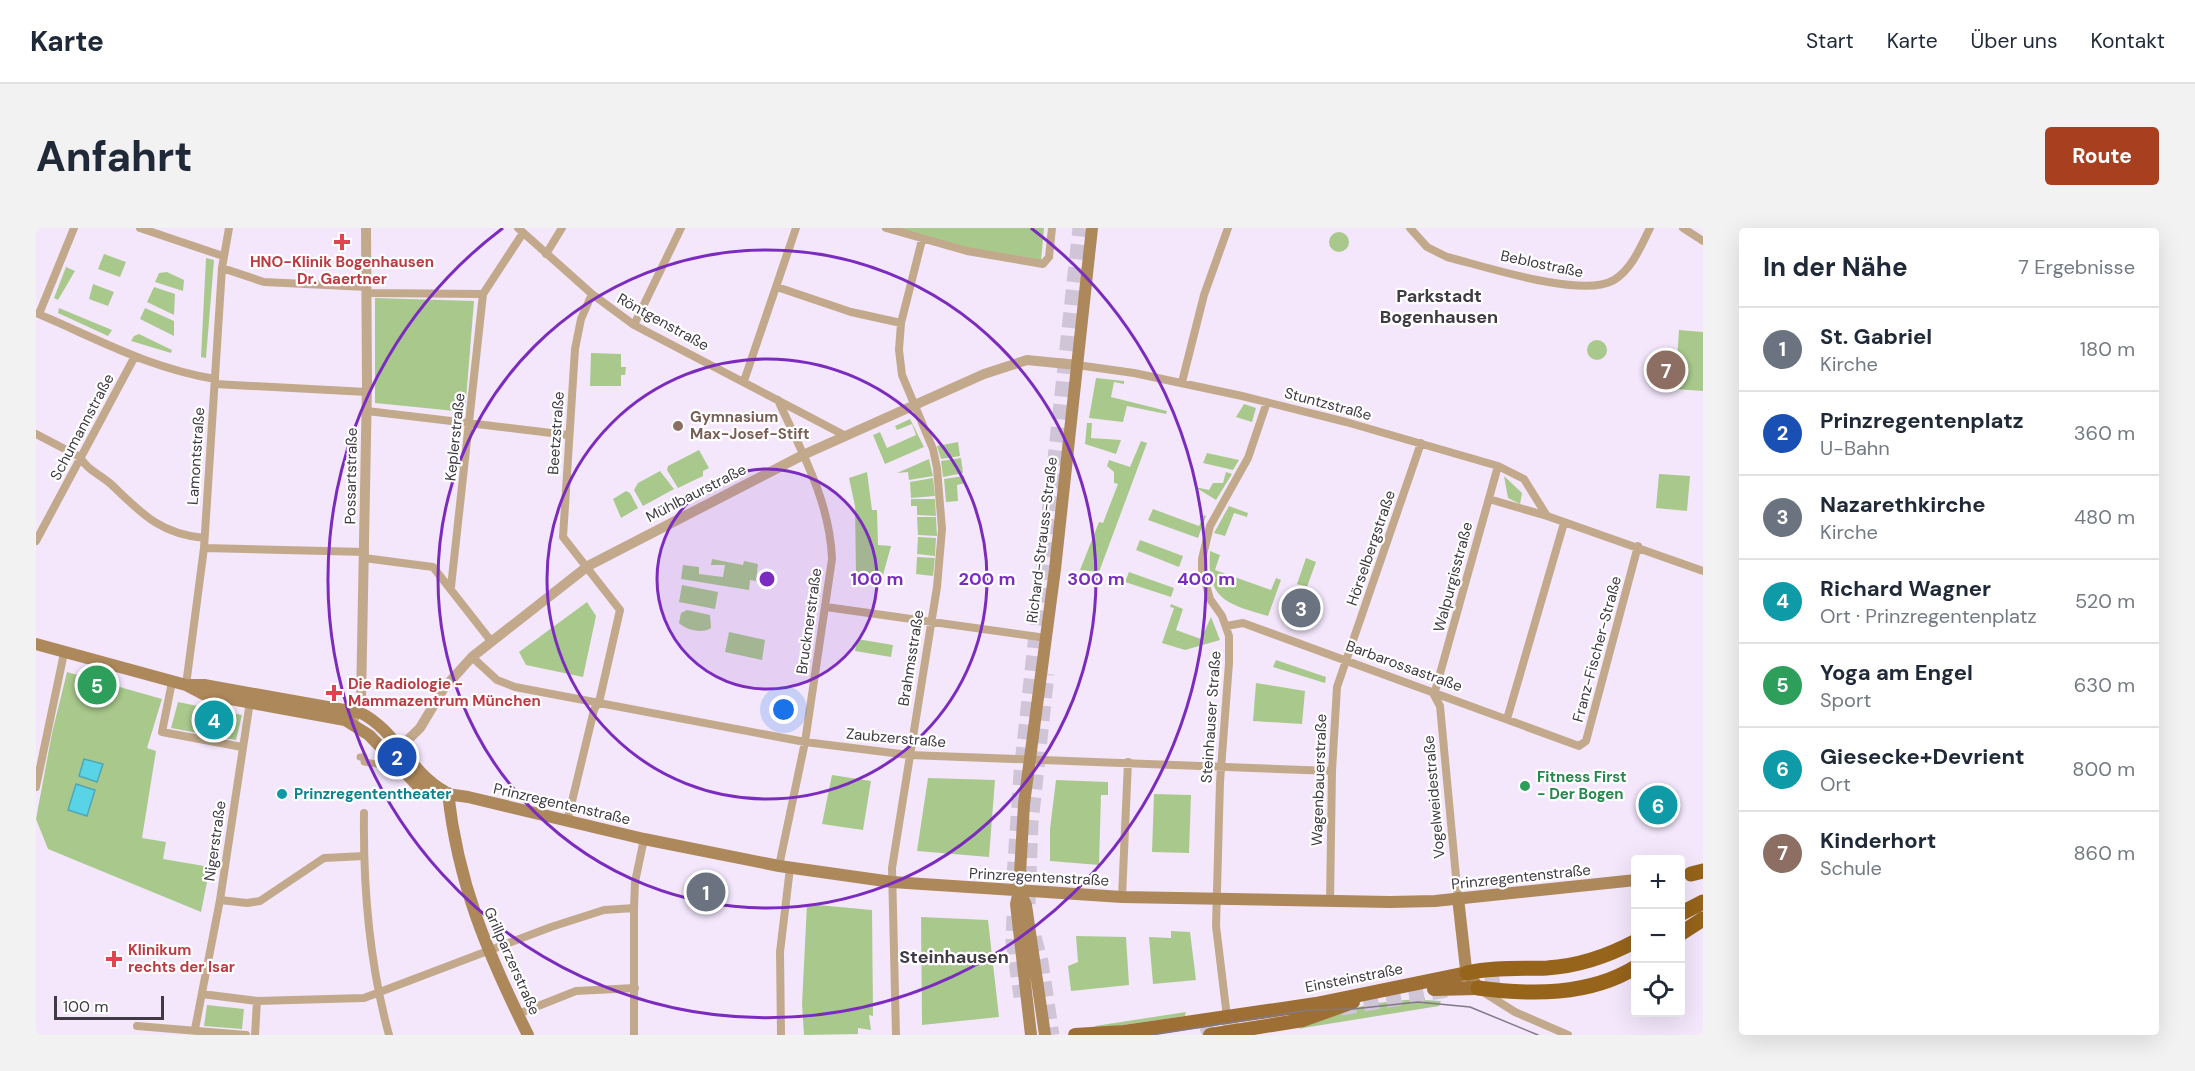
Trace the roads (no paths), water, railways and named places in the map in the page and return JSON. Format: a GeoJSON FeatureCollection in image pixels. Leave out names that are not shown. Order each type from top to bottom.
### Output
{"type":"FeatureCollection","features":[{"type":"Feature","properties":{"kind":"highway"},"geometry":{"type":"LineString","coordinates":[[1685,913],[1702,908]]}},
{"type":"Feature","properties":{"kind":"highway"},"geometry":{"type":"LineString","coordinates":[[1685,917],[1702,908]]}},
{"type":"Feature","properties":{"kind":"highway"},"geometry":{"type":"LineString","coordinates":[[1685,928],[1702,908]]}},
{"type":"Feature","properties":{"kind":"highway","name":"Einsteinstraße"},"geometry":{"type":"LineString","coordinates":[[1478,988],[1501,980],[1571,965],[1613,952],[1631,943]]}},
{"type":"Feature","properties":{"kind":"highway"},"geometry":{"type":"LineString","coordinates":[[1501,980],[1577,972],[1603,965],[1631,952]]}},
{"type":"Feature","properties":{"kind":"highway"},"geometry":{"type":"LineString","coordinates":[[1501,980],[1577,981],[1607,972],[1631,961]]}},
{"type":"Feature","properties":{"kind":"highway","name":"Einsteinstraße"},"geometry":{"type":"LineString","coordinates":[[1467,973],[1501,980],[1574,989],[1609,979],[1631,969]]}},
{"type":"Feature","properties":{"kind":"main road","name":"Richard-Strauss-Straße"},"geometry":{"type":"LineString","coordinates":[[1031,1035],[1016,904],[1019,891],[1029,761],[1046,638],[1092,228]]}},
{"type":"Feature","properties":{"kind":"main road","name":"Prinzregentenstraße"},"geometry":{"type":"LineString","coordinates":[[36,644],[186,686],[203,694],[253,698],[322,715],[355,718],[376,724],[393,757],[448,794],[644,839],[784,867],[892,882],[1122,897],[1216,900],[1390,902],[1458,898],[1631,880]]}},
{"type":"Feature","properties":{"kind":"main road","name":"Grillparzerstraße"},"geometry":{"type":"LineString","coordinates":[[448,794],[464,880],[487,949],[528,1035]]}},
{"type":"Feature","properties":{"kind":"main road"},"geometry":{"type":"LineString","coordinates":[[1019,891],[1026,904],[1045,1035]]}},
{"type":"Feature","properties":{"kind":"main road"},"geometry":{"type":"LineString","coordinates":[[1458,898],[1467,973],[1478,988]]}},
{"type":"Feature","properties":{"kind":"main road","name":"Einsteinstraße"},"geometry":{"type":"LineString","coordinates":[[1075,1035],[1125,1032],[1316,1004],[1467,973]]}},
{"type":"Feature","properties":{"kind":"main road","name":"Einsteinstraße"},"geometry":{"type":"LineString","coordinates":[[1210,1035],[1315,1017],[1364,1000],[1452,986],[1478,988]]}},
{"type":"Feature","properties":{"kind":"street"},"geometry":{"type":"LineString","coordinates":[[74,228],[37,313],[135,358],[177,373],[215,382],[367,392]]}},
{"type":"Feature","properties":{"kind":"street"},"geometry":{"type":"LineString","coordinates":[[140,228],[223,256]]}},
{"type":"Feature","properties":{"kind":"street","name":"Lamontstraße"},"geometry":{"type":"LineString","coordinates":[[186,686],[204,548],[222,268],[229,228]]}},
{"type":"Feature","properties":{"kind":"street","name":"Possartstraße"},"geometry":{"type":"LineString","coordinates":[[355,718],[361,701],[367,411],[366,228]]}},
{"type":"Feature","properties":{"kind":"street"},"geometry":{"type":"LineString","coordinates":[[546,254],[562,228]]}},
{"type":"Feature","properties":{"kind":"street"},"geometry":{"type":"LineString","coordinates":[[634,325],[681,228]]}},
{"type":"Feature","properties":{"kind":"street"},"geometry":{"type":"LineString","coordinates":[[744,381],[796,228]]}},
{"type":"Feature","properties":{"kind":"street"},"geometry":{"type":"LineString","coordinates":[[886,228],[967,251],[1043,264],[1049,257],[1052,228]]}},
{"type":"Feature","properties":{"kind":"street"},"geometry":{"type":"LineString","coordinates":[[1182,382],[1204,295],[1228,228]]}},
{"type":"Feature","properties":{"kind":"street","name":"Beblostraße"},"geometry":{"type":"LineString","coordinates":[[1410,228],[1427,247],[1447,257],[1582,288],[1608,283],[1618,277],[1636,257],[1650,228]]}},
{"type":"Feature","properties":{"kind":"street"},"geometry":{"type":"LineString","coordinates":[[1683,228],[1703,241]]}},
{"type":"Feature","properties":{"kind":"street","name":"Röntgenstraße"},"geometry":{"type":"LineString","coordinates":[[520,230],[592,294],[634,325],[844,435]]}},
{"type":"Feature","properties":{"kind":"street","name":"Keplerstraße"},"geometry":{"type":"LineString","coordinates":[[450,587],[483,294],[520,230]]}},
{"type":"Feature","properties":{"kind":"street","name":"Brahmsstraße"},"geometry":{"type":"LineString","coordinates":[[896,1035],[892,882],[929,622],[939,570],[942,503],[933,449],[902,375],[899,350],[901,323],[922,240]]}},
{"type":"Feature","properties":{"kind":"street"},"geometry":{"type":"LineString","coordinates":[[222,268],[264,282],[368,290],[483,294]]}},
{"type":"Feature","properties":{"kind":"street"},"geometry":{"type":"LineString","coordinates":[[777,287],[851,312],[901,323]]}},
{"type":"Feature","properties":{"kind":"street","name":"Beetzstraße"},"geometry":{"type":"LineString","coordinates":[[567,822],[620,610],[588,566],[563,537],[568,435],[577,335],[585,307],[592,294]]}},
{"type":"Feature","properties":{"kind":"street","name":"Schumannstraße"},"geometry":{"type":"LineString","coordinates":[[36,541],[135,358]]}},
{"type":"Feature","properties":{"kind":"street","name":"Mühlbaurstraße"},"geometry":{"type":"LineString","coordinates":[[393,757],[420,728],[444,688],[472,657],[588,566],[844,435],[1011,364],[1027,360],[1077,365]]}},
{"type":"Feature","properties":{"kind":"street","name":"Stuntzstraße"},"geometry":{"type":"LineString","coordinates":[[1077,365],[1182,382],[1267,402],[1498,466],[1524,479],[1547,516]]}},
{"type":"Feature","properties":{"kind":"street"},"geometry":{"type":"LineString","coordinates":[[778,400],[803,455]]}},
{"type":"Feature","properties":{"kind":"street","name":"Steinhauser Straße"},"geometry":{"type":"LineString","coordinates":[[1227,1017],[1216,926],[1216,900],[1221,766],[1229,663],[1226,626],[1210,599],[1202,570],[1204,548],[1210,526],[1242,470],[1260,427],[1267,402]]}},
{"type":"Feature","properties":{"kind":"street"},"geometry":{"type":"LineString","coordinates":[[367,411],[470,421],[568,435]]}},
{"type":"Feature","properties":{"kind":"street"},"geometry":{"type":"LineString","coordinates":[[36,434],[80,457],[84,464],[111,484],[146,518],[161,526],[204,538]]}},
{"type":"Feature","properties":{"kind":"street","name":"Hörselbergstraße"},"geometry":{"type":"LineString","coordinates":[[1346,662],[1421,443]]}},
{"type":"Feature","properties":{"kind":"street","name":"Brucknerstraße"},"geometry":{"type":"LineString","coordinates":[[781,1035],[780,952],[784,867],[832,559],[831,536],[823,500],[803,455]]}},
{"type":"Feature","properties":{"kind":"street","name":"Walpurgisstraße"},"geometry":{"type":"LineString","coordinates":[[1434,695],[1498,466]]}},
{"type":"Feature","properties":{"kind":"street"},"geometry":{"type":"LineString","coordinates":[[1489,499],[1638,546],[1703,571]]}},
{"type":"Feature","properties":{"kind":"street"},"geometry":{"type":"LineString","coordinates":[[1507,719],[1564,523]]}},
{"type":"Feature","properties":{"kind":"street","name":"Franz-Fischer-Straße"},"geometry":{"type":"LineString","coordinates":[[1570,744],[1579,746],[1586,741],[1638,546]]}},
{"type":"Feature","properties":{"kind":"street"},"geometry":{"type":"LineString","coordinates":[[204,548],[364,555],[433,567],[491,641]]}},
{"type":"Feature","properties":{"kind":"street"},"geometry":{"type":"LineString","coordinates":[[826,607],[1046,638]]}},
{"type":"Feature","properties":{"kind":"street","name":"Barbarossastraße"},"geometry":{"type":"LineString","coordinates":[[1226,626],[1243,623],[1434,695],[1453,698],[1570,744]]}},
{"type":"Feature","properties":{"kind":"street"},"geometry":{"type":"LineString","coordinates":[[36,787],[64,653]]}},
{"type":"Feature","properties":{"kind":"street","name":"Zaubzerstraße"},"geometry":{"type":"LineString","coordinates":[[472,657],[497,680],[514,686],[598,704],[805,742],[909,755],[1332,771]]}},
{"type":"Feature","properties":{"kind":"street","name":"Wagenbauerstraße"},"geometry":{"type":"LineString","coordinates":[[1330,901],[1335,703],[1346,662]]}},
{"type":"Feature","properties":{"kind":"street"},"geometry":{"type":"LineString","coordinates":[[172,682],[162,732],[242,747]]}},
{"type":"Feature","properties":{"kind":"street","name":"Vogelweidestraße"},"geometry":{"type":"LineString","coordinates":[[1434,695],[1440,706],[1458,898]]}},
{"type":"Feature","properties":{"kind":"street","name":"Nigerstraße"},"geometry":{"type":"LineString","coordinates":[[195,1029],[220,900],[242,747],[253,698]]}},
{"type":"Feature","properties":{"kind":"street"},"geometry":{"type":"LineString","coordinates":[[360,757],[364,758],[364,762],[393,757]]}},
{"type":"Feature","properties":{"kind":"street"},"geometry":{"type":"LineString","coordinates":[[1122,897],[1128,762]]}},
{"type":"Feature","properties":{"kind":"street"},"geometry":{"type":"LineString","coordinates":[[364,813],[366,905],[378,994],[389,1035]]}},
{"type":"Feature","properties":{"kind":"street"},"geometry":{"type":"LineString","coordinates":[[634,1035],[635,882],[644,839]]}},
{"type":"Feature","properties":{"kind":"street"},"geometry":{"type":"LineString","coordinates":[[220,900],[247,903],[260,901],[324,858],[364,856]]}},
{"type":"Feature","properties":{"kind":"street"},"geometry":{"type":"LineString","coordinates":[[202,993],[257,1001],[333,1000],[378,994],[487,949],[604,910],[634,908]]}},
{"type":"Feature","properties":{"kind":"street"},"geometry":{"type":"LineString","coordinates":[[518,1014],[576,991],[635,988]]}},
{"type":"Feature","properties":{"kind":"street"},"geometry":{"type":"LineString","coordinates":[[1478,988],[1515,1012],[1568,1035]]}},
{"type":"Feature","properties":{"kind":"street"},"geometry":{"type":"LineString","coordinates":[[255,1035],[257,1001]]}},
{"type":"Feature","properties":{"kind":"street"},"geometry":{"type":"LineString","coordinates":[[137,1026],[246,1035]]}},
{"type":"Feature","properties":{"kind":"water"},"geometry":{"type":"Polygon","coordinates":[[[84,759],[103,764],[97,782],[79,776],[84,759]]]}},
{"type":"Feature","properties":{"kind":"water"},"geometry":{"type":"Polygon","coordinates":[[[76,784],[95,790],[87,816],[68,810],[76,784]]]}},
{"type":"Feature","properties":{"kind":"tunnel"},"geometry":{"type":"LineString","coordinates":[[1014,877],[1021,773],[1080,228]]}},
{"type":"Feature","properties":{"kind":"tunnel"},"geometry":{"type":"LineString","coordinates":[[1028,904],[1031,823],[1047,674]]}},
{"type":"Feature","properties":{"kind":"tunnel"},"geometry":{"type":"LineString","coordinates":[[1014,916],[1013,941],[1021,997]]}},
{"type":"Feature","properties":{"kind":"tunnel"},"geometry":{"type":"LineString","coordinates":[[1034,937],[1041,962],[1052,1035]]}},
{"type":"Feature","properties":{"kind":"tunnel"},"geometry":{"type":"LineString","coordinates":[[1439,985],[1502,977]]}},
{"type":"Feature","properties":{"kind":"tunnel"},"geometry":{"type":"LineString","coordinates":[[1341,1008],[1447,990]]}},
{"type":"Feature","properties":{"kind":"tunnel"},"geometry":{"type":"LineString","coordinates":[[1202,1035],[1244,1018]]}},
{"type":"Feature","properties":{"kind":"tram line"},"geometry":{"type":"LineString","coordinates":[[1152,1035],[1309,1010],[1353,1009],[1418,1002],[1470,1007],[1538,1035]]}},
{"type":"Feature","properties":{"kind":"place","name":"HNO-Klinik Bogenhausen Dr. Gaertner"},"geometry":{"type":"Point","coordinates":[342,242]}},
{"type":"Feature","properties":{"kind":"place","name":"Kinderhort"},"geometry":{"type":"Point","coordinates":[1666,370]}},
{"type":"Feature","properties":{"kind":"place","name":"Gymnasium Max-Josef-Stift"},"geometry":{"type":"Point","coordinates":[678,426]}},
{"type":"Feature","properties":{"kind":"place","name":"Nazarethkirche"},"geometry":{"type":"Point","coordinates":[1301,608]}},
{"type":"Feature","properties":{"kind":"place","name":"Yoga am Engel"},"geometry":{"type":"Point","coordinates":[97,685]}},
{"type":"Feature","properties":{"kind":"place","name":"Die Radiologie - Mammazentrum München"},"geometry":{"type":"Point","coordinates":[334,693]}},
{"type":"Feature","properties":{"kind":"place","name":"Richard Wagner"},"geometry":{"type":"Point","coordinates":[214,720]}},
{"type":"Feature","properties":{"kind":"place","name":"Prinzregentenplatz"},"geometry":{"type":"Point","coordinates":[397,757]}},
{"type":"Feature","properties":{"kind":"place","name":"Fitness First - Der Bogen"},"geometry":{"type":"Point","coordinates":[1525,786]}},
{"type":"Feature","properties":{"kind":"place","name":"Prinzregententheater"},"geometry":{"type":"Point","coordinates":[282,794]}},
{"type":"Feature","properties":{"kind":"place","name":"Giesecke+Devrient"},"geometry":{"type":"Point","coordinates":[1658,805]}},
{"type":"Feature","properties":{"kind":"place","name":"St. Gabriel"},"geometry":{"type":"Point","coordinates":[706,892]}},
{"type":"Feature","properties":{"kind":"place","name":"Klinikum rechts der Isar"},"geometry":{"type":"Point","coordinates":[114,959]}},
{"type":"Feature","properties":{"kind":"district","name":"Parkstadt Bogenhausen"},"geometry":{"type":"Point","coordinates":[1439,306]}},
{"type":"Feature","properties":{"kind":"district","name":"Steinhausen"},"geometry":{"type":"Point","coordinates":[954,957]}}]}
